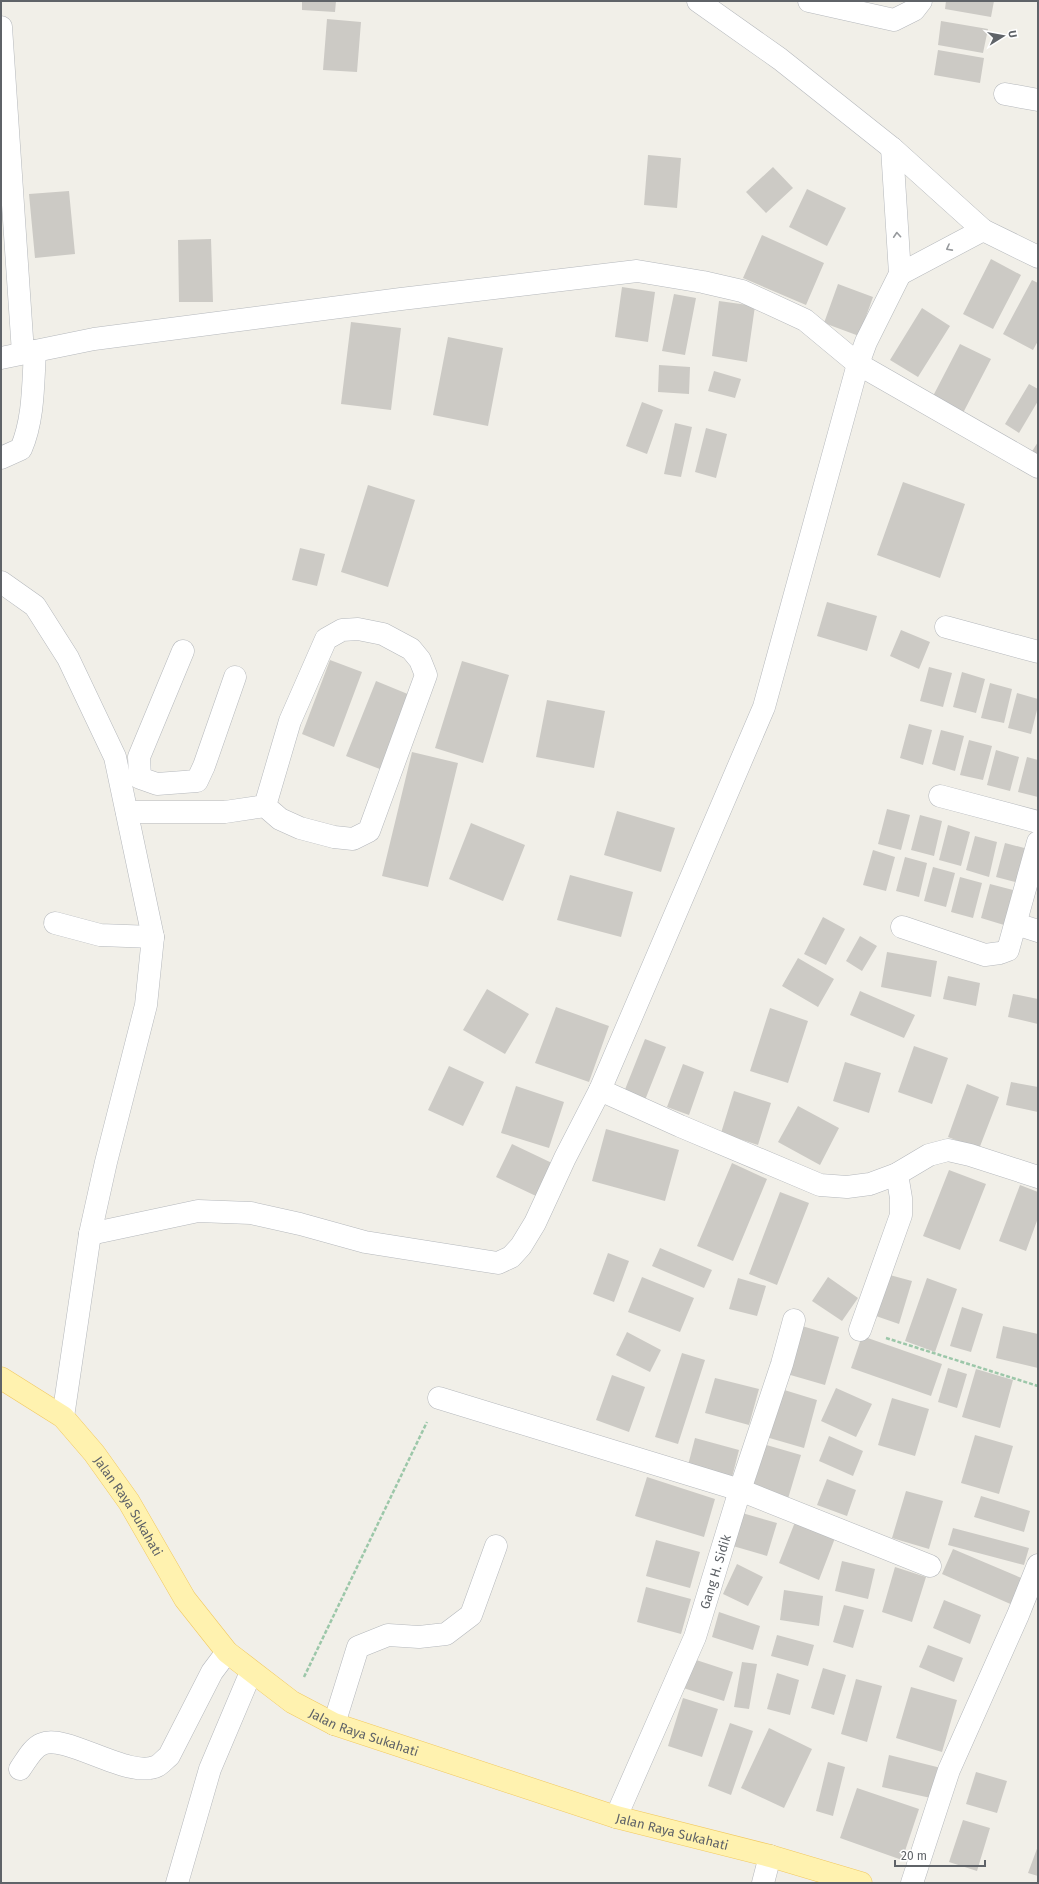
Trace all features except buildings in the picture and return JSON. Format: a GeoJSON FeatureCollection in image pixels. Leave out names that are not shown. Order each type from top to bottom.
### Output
{"type":"FeatureCollection","features":[{"type":"Feature","properties":{"kind":"main road","name":"Jalan Raya Sukahati"},"geometry":{"type":"LineString","coordinates":[[1,1378],[63,1417],[94,1453],[129,1502],[185,1599],[227,1652],[251,1672],[292,1702],[334,1724],[616,1817],[770,1856],[861,1883]]}},
{"type":"Feature","properties":{"kind":"street"},"geometry":{"type":"LineString","coordinates":[[698,1],[780,59],[892,148],[983,230],[1038,257]]}},
{"type":"Feature","properties":{"kind":"street"},"geometry":{"type":"LineString","coordinates":[[809,1],[894,20],[914,10],[921,1]]}},
{"type":"Feature","properties":{"kind":"street"},"geometry":{"type":"LineString","coordinates":[[1,28],[29,352],[31,401],[26,438],[21,449],[1,458]]}},
{"type":"Feature","properties":{"kind":"street"},"geometry":{"type":"LineString","coordinates":[[1005,94],[1038,100]]}},
{"type":"Feature","properties":{"kind":"street"},"geometry":{"type":"LineString","coordinates":[[90,1234],[198,1211],[251,1213],[300,1224],[365,1242],[498,1263],[511,1257],[528,1234],[600,1090],[764,707],[858,364],[866,342],[900,274],[892,148]]}},
{"type":"Feature","properties":{"kind":"street"},"geometry":{"type":"LineString","coordinates":[[900,274],[983,230]]}},
{"type":"Feature","properties":{"kind":"street"},"geometry":{"type":"LineString","coordinates":[[1,358],[94,339],[401,299],[637,271],[703,282],[742,291],[805,320],[858,364],[1038,467]]}},
{"type":"Feature","properties":{"kind":"street"},"geometry":{"type":"LineString","coordinates":[[1,582],[35,606],[68,658],[115,757],[131,782]]}},
{"type":"Feature","properties":{"kind":"street"},"geometry":{"type":"LineString","coordinates":[[946,627],[1038,652]]}},
{"type":"Feature","properties":{"kind":"street"},"geometry":{"type":"LineString","coordinates":[[126,812],[225,812],[265,806],[280,819],[300,828],[334,837],[353,839],[369,832],[426,675],[420,660],[411,649],[383,634],[358,629],[342,630],[326,639],[290,721],[265,806]]}},
{"type":"Feature","properties":{"kind":"street"},"geometry":{"type":"LineString","coordinates":[[63,1417],[90,1234],[106,1162],[146,1005],[153,937],[126,812],[131,782],[139,756],[183,651]]}},
{"type":"Feature","properties":{"kind":"street"},"geometry":{"type":"LineString","coordinates":[[131,782],[157,784],[196,782],[206,760],[235,677]]}},
{"type":"Feature","properties":{"kind":"street"},"geometry":{"type":"LineString","coordinates":[[940,796],[1038,822]]}},
{"type":"Feature","properties":{"kind":"street"},"geometry":{"type":"LineString","coordinates":[[902,927],[986,955],[1008,950],[1038,842]]}},
{"type":"Feature","properties":{"kind":"street"},"geometry":{"type":"LineString","coordinates":[[55,922],[100,935],[153,937]]}},
{"type":"Feature","properties":{"kind":"street"},"geometry":{"type":"LineString","coordinates":[[1016,924],[1038,931]]}},
{"type":"Feature","properties":{"kind":"street"},"geometry":{"type":"LineString","coordinates":[[600,1090],[680,1126],[820,1185],[847,1187],[870,1184],[897,1174],[929,1155],[948,1150],[970,1155],[1038,1177]]}},
{"type":"Feature","properties":{"kind":"street"},"geometry":{"type":"LineString","coordinates":[[860,1330],[901,1215],[901,1198],[897,1174]]}},
{"type":"Feature","properties":{"kind":"street","name":"Gang H. Sidik"},"geometry":{"type":"LineString","coordinates":[[616,1817],[695,1637],[740,1490],[782,1364],[794,1320]]}},
{"type":"Feature","properties":{"kind":"street"},"geometry":{"type":"LineString","coordinates":[[439,1398],[740,1490],[930,1566]]}},
{"type":"Feature","properties":{"kind":"street"},"geometry":{"type":"LineString","coordinates":[[334,1724],[358,1647],[388,1635],[419,1637],[446,1634],[471,1616],[496,1546]]}},
{"type":"Feature","properties":{"kind":"street"},"geometry":{"type":"LineString","coordinates":[[912,1883],[949,1770],[1018,1615],[1038,1565]]}},
{"type":"Feature","properties":{"kind":"street"},"geometry":{"type":"LineString","coordinates":[[20,1769],[33,1750],[42,1743],[58,1743],[128,1766],[146,1770],[158,1766],[168,1756],[212,1672],[227,1652]]}},
{"type":"Feature","properties":{"kind":"street"},"geometry":{"type":"LineString","coordinates":[[177,1883],[210,1769],[251,1672]]}},
{"type":"Feature","properties":{"kind":"street"},"geometry":{"type":"LineString","coordinates":[[763,1883],[770,1856]]}},
{"type":"Feature","properties":{"kind":"path"},"geometry":{"type":"LineString","coordinates":[[860,1330],[1038,1386]]}},
{"type":"Feature","properties":{"kind":"path"},"geometry":{"type":"LineString","coordinates":[[292,1702],[439,1398]]}}]}
